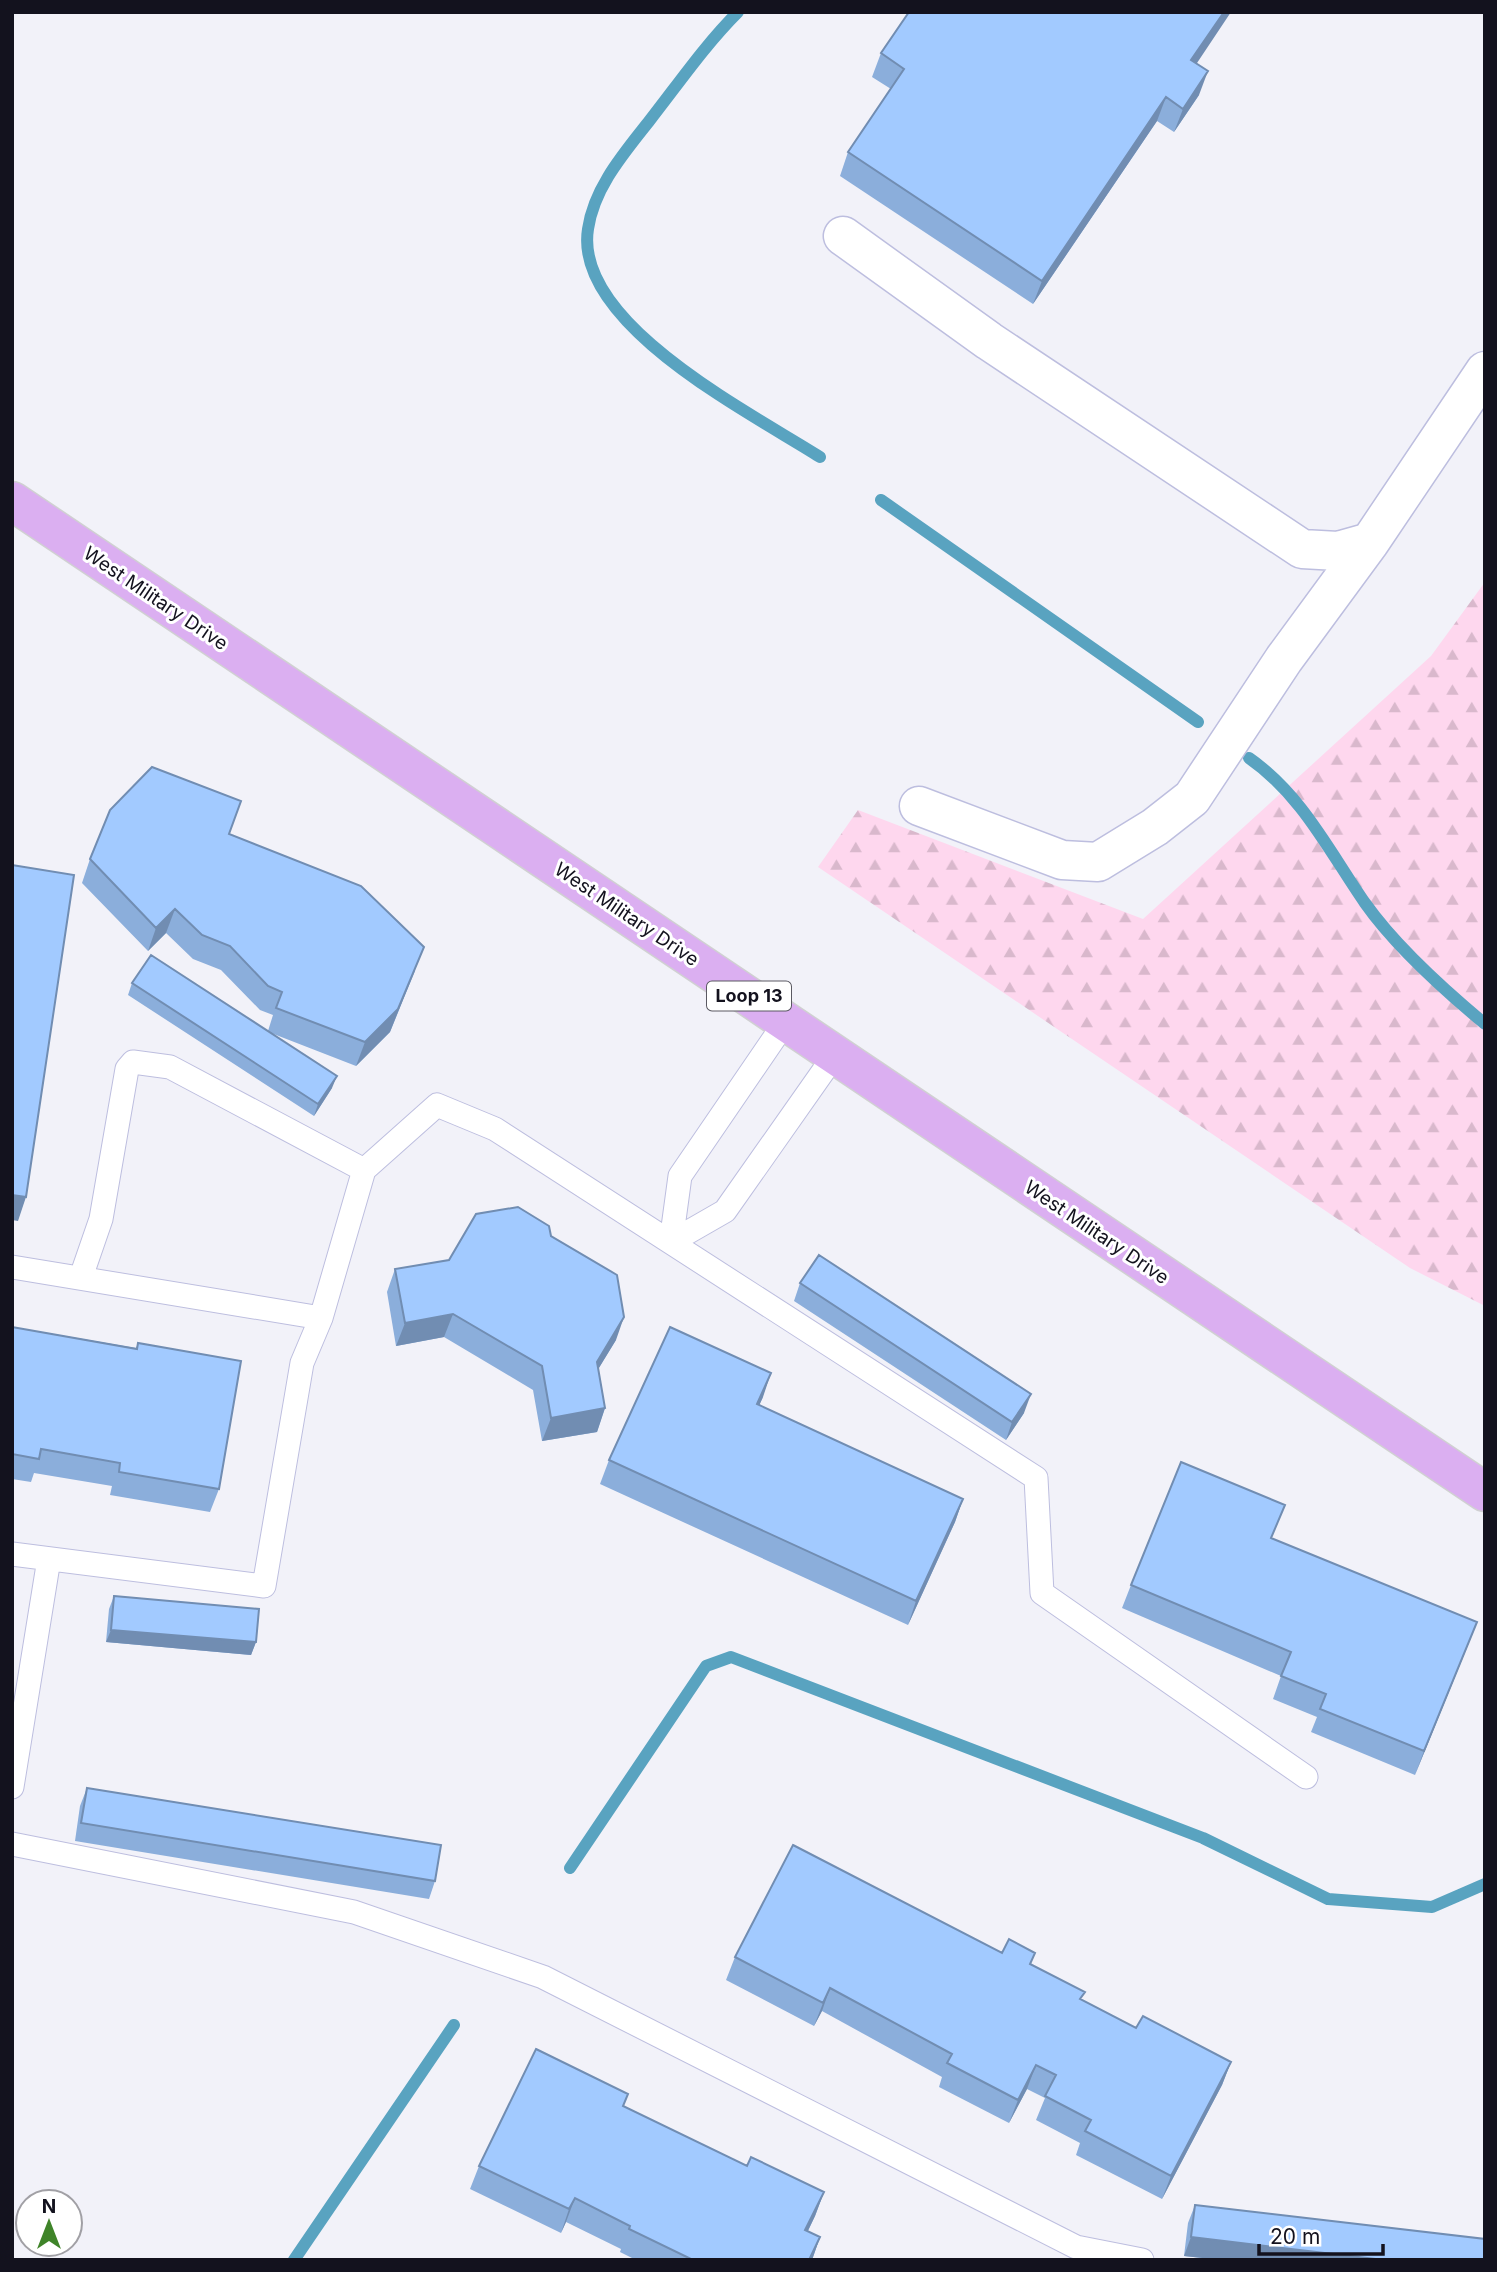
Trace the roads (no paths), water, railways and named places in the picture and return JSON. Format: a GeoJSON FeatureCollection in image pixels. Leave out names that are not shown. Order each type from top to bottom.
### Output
{"type":"FeatureCollection","features":[{"type":"Feature","properties":{"kind":"main road","name":"West Military Drive"},"geometry":{"type":"LineString","coordinates":[[12,501],[1485,1492]]}},
{"type":"Feature","properties":{"kind":"street"},"geometry":{"type":"LineString","coordinates":[[843,236],[1000,349],[1302,549],[1338,551],[1370,542]]}},
{"type":"Feature","properties":{"kind":"street"},"geometry":{"type":"LineString","coordinates":[[919,806],[1062,860],[1098,862],[1155,827],[1192,798],[1289,652],[1370,542],[1485,371]]}},
{"type":"Feature","properties":{"kind":"lane"},"geometry":{"type":"LineString","coordinates":[[671,1242],[680,1176],[786,1021]]}},
{"type":"Feature","properties":{"kind":"lane"},"geometry":{"type":"LineString","coordinates":[[671,1242],[725,1211],[834,1056]]}},
{"type":"Feature","properties":{"kind":"lane"},"geometry":{"type":"LineString","coordinates":[[80,1277],[102,1219],[127,1069],[133,1062],[170,1067],[364,1170]]}},
{"type":"Feature","properties":{"kind":"lane"},"geometry":{"type":"LineString","coordinates":[[12,1554],[264,1586],[302,1363],[321,1318],[364,1170],[437,1105],[495,1129],[1036,1478],[1042,1593],[1306,1777]]}},
{"type":"Feature","properties":{"kind":"lane"},"geometry":{"type":"LineString","coordinates":[[12,1267],[321,1318]]}},
{"type":"Feature","properties":{"kind":"lane"},"geometry":{"type":"LineString","coordinates":[[12,1787],[49,1559]]}},
{"type":"Feature","properties":{"kind":"lane"},"geometry":{"type":"LineString","coordinates":[[12,1844],[354,1912],[542,1977],[1076,2247],[1142,2260]]}},
{"type":"Feature","properties":{"kind":"waterway"},"geometry":{"type":"LineString","coordinates":[[738,12],[692,64],[621,157],[604,184],[591,214],[588,229],[591,264],[608,299],[637,332],[713,391],[820,457]]}},
{"type":"Feature","properties":{"kind":"waterway"},"geometry":{"type":"LineString","coordinates":[[881,500],[1198,722]]}},
{"type":"Feature","properties":{"kind":"waterway"},"geometry":{"type":"LineString","coordinates":[[1249,758],[1300,806],[1365,903],[1391,936],[1437,982],[1485,1024]]}},
{"type":"Feature","properties":{"kind":"waterway"},"geometry":{"type":"LineString","coordinates":[[570,1868],[706,1666],[731,1657],[1203,1838],[1328,1899],[1432,1907],[1485,1884]]}},
{"type":"Feature","properties":{"kind":"waterway"},"geometry":{"type":"LineString","coordinates":[[294,2260],[454,2025]]}}]}
